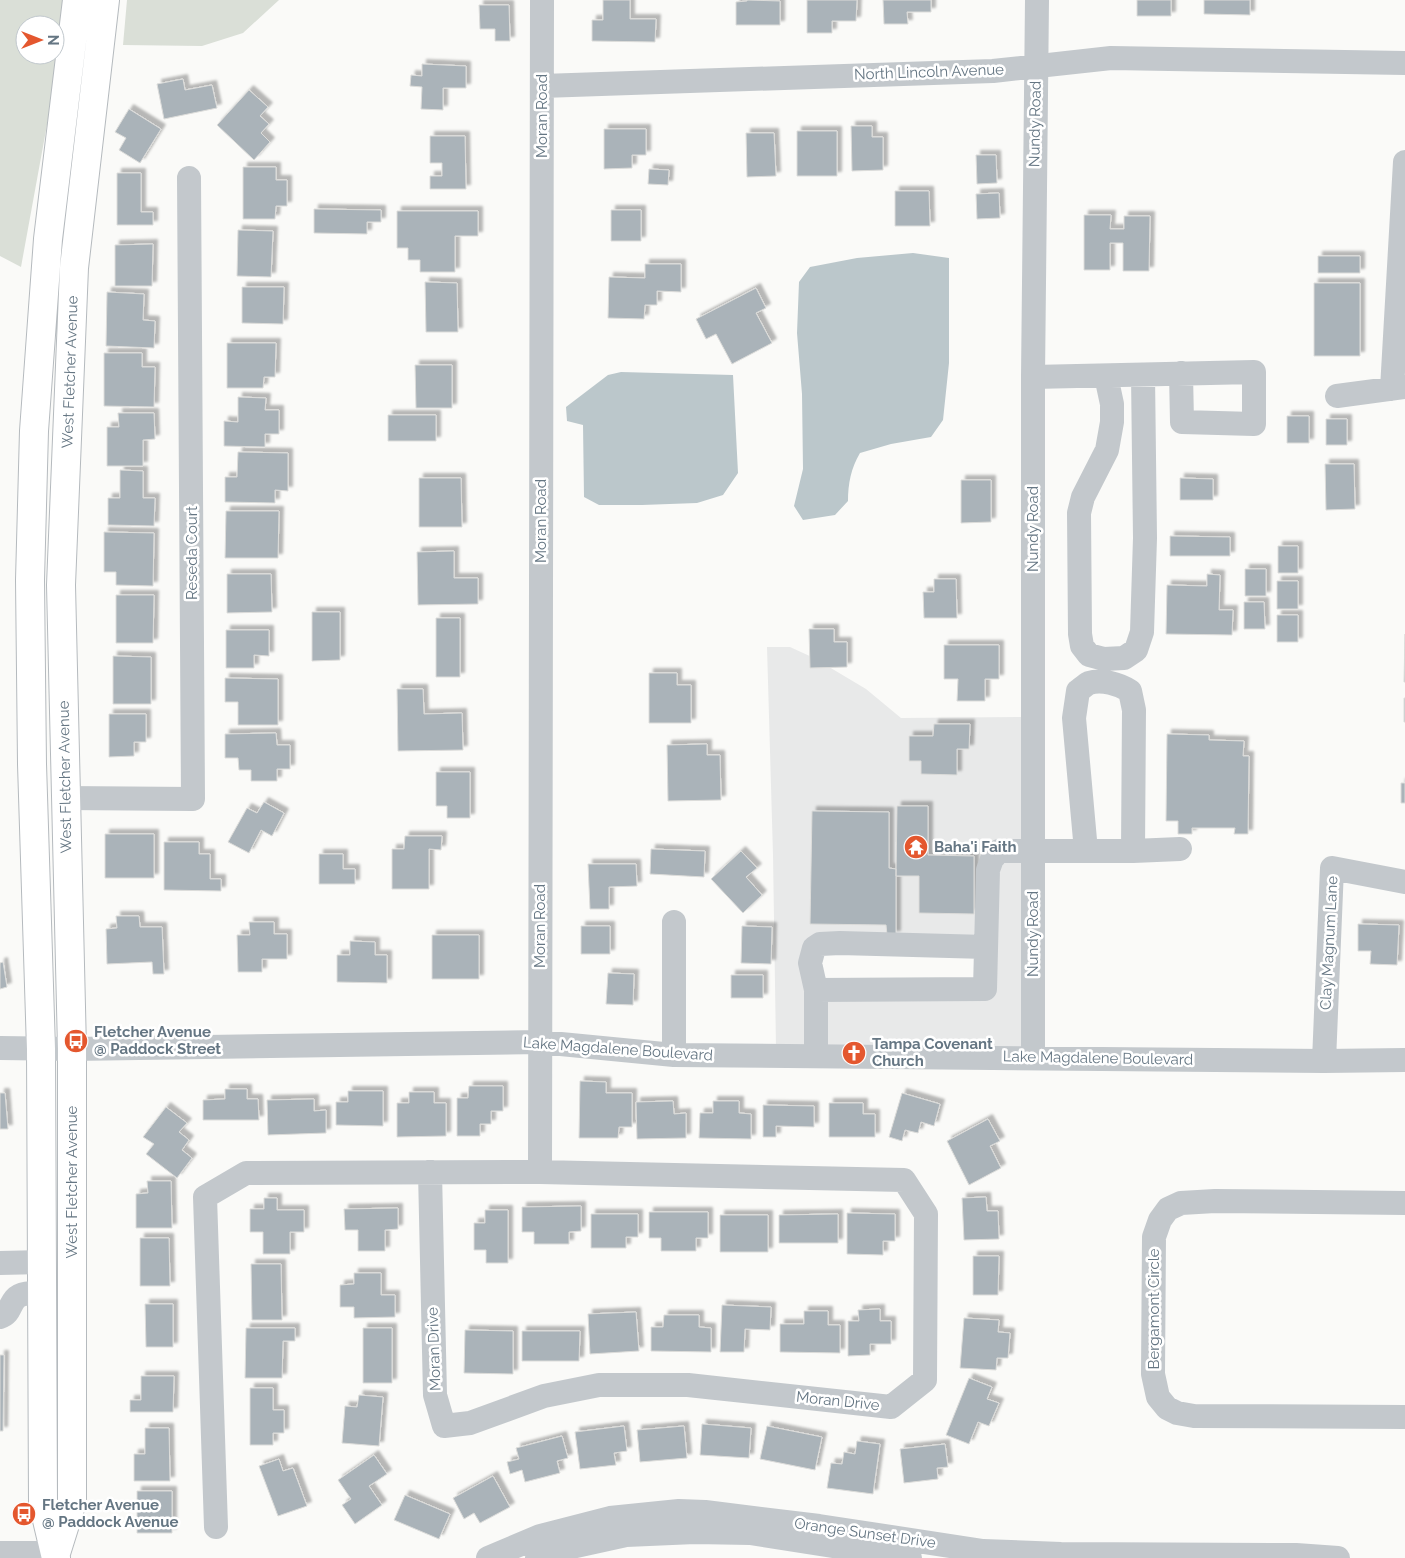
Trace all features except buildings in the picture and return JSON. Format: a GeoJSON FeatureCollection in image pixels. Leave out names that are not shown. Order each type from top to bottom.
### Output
{"type":"FeatureCollection","features":[{"type":"Feature","properties":{"kind":"main road","name":"West Fletcher Avenue"},"geometry":{"type":"LineString","coordinates":[[56,1556],[43,1503],[41,1049],[32,764],[30,580],[34,431],[48,239],[77,0]]}},
{"type":"Feature","properties":{"kind":"main road","name":"West Fletcher Avenue"},"geometry":{"type":"LineString","coordinates":[[56,1556],[72,1502],[72,1049],[61,586],[73,278],[105,0]]}},
{"type":"Feature","properties":{"kind":"street","name":"Moran Road"},"geometry":{"type":"LineString","coordinates":[[540,1172],[542,0]]}},
{"type":"Feature","properties":{"kind":"street","name":"Nundy Road"},"geometry":{"type":"LineString","coordinates":[[1033,1058],[1033,378],[1037,0]]}},
{"type":"Feature","properties":{"kind":"street","name":"North Lincoln Avenue"},"geometry":{"type":"LineString","coordinates":[[542,86],[993,71],[1111,58],[1405,63]]}},
{"type":"Feature","properties":{"kind":"street"},"geometry":{"type":"LineString","coordinates":[[1337,396],[1399,388],[1405,162]]}},
{"type":"Feature","properties":{"kind":"street","name":"Reseda Court"},"geometry":{"type":"LineString","coordinates":[[65,798],[193,799],[190,178]]}},
{"type":"Feature","properties":{"kind":"street"},"geometry":{"type":"LineString","coordinates":[[1033,378],[1181,373]]}},
{"type":"Feature","properties":{"kind":"street"},"geometry":{"type":"LineString","coordinates":[[1106,376],[1112,404],[1112,422],[1106,450],[1083,497],[1079,513],[1080,634],[1082,646],[1089,655],[1104,659],[1124,658],[1136,650],[1142,632],[1145,538],[1144,375]]}},
{"type":"Feature","properties":{"kind":"street"},"geometry":{"type":"LineString","coordinates":[[1086,851],[1074,718],[1078,691],[1089,683],[1106,682],[1121,685],[1130,691],[1134,710],[1133,851]]}},
{"type":"Feature","properties":{"kind":"street"},"geometry":{"type":"LineString","coordinates":[[816,990],[985,989],[988,870],[992,859],[999,852],[1180,849]]}},
{"type":"Feature","properties":{"kind":"street","name":"Clay Magnum Lane"},"geometry":{"type":"LineString","coordinates":[[1324,1061],[1332,868],[1405,882]]}},
{"type":"Feature","properties":{"kind":"street"},"geometry":{"type":"LineString","coordinates":[[674,922],[674,1055]]}},
{"type":"Feature","properties":{"kind":"street"},"geometry":{"type":"LineString","coordinates":[[816,1056],[816,990],[810,963],[814,948],[820,944],[986,947]]}},
{"type":"Feature","properties":{"kind":"street","name":"Lake Magdalene Boulevard"},"geometry":{"type":"LineString","coordinates":[[0,1048],[72,1049],[540,1042],[674,1055],[1324,1061],[1405,1060]]}},
{"type":"Feature","properties":{"kind":"street","name":"Moran Drive"},"geometry":{"type":"LineString","coordinates":[[216,1528],[205,1197],[246,1173],[430,1172],[540,1172],[904,1180],[926,1214],[925,1380],[890,1407],[688,1386],[599,1385],[544,1396],[470,1423],[444,1426],[435,1395],[430,1172]]}},
{"type":"Feature","properties":{"kind":"street","name":"Bergamont Circle"},"geometry":{"type":"LineString","coordinates":[[1405,1203],[1215,1201],[1181,1203],[1168,1209],[1160,1220],[1154,1237],[1153,1374],[1158,1397],[1167,1408],[1177,1413],[1194,1416],[1405,1417]]}},
{"type":"Feature","properties":{"kind":"street"},"geometry":{"type":"LineString","coordinates":[[15,1299],[8,1263],[43,1262]]}},
{"type":"Feature","properties":{"kind":"street"},"geometry":{"type":"LineString","coordinates":[[0,1317],[9,1311],[15,1299],[23,1294],[43,1293]]}},
{"type":"Feature","properties":{"kind":"street","name":"Orange Sunset Drive"},"geometry":{"type":"LineString","coordinates":[[488,1558],[540,1536],[610,1518],[678,1511],[705,1512],[816,1542],[1061,1554],[1338,1558]]}},
{"type":"Feature","properties":{"kind":"street","name":"Orange Sunset Drive"},"geometry":{"type":"LineString","coordinates":[[537,1558],[558,1550],[626,1535],[695,1532],[750,1532],[910,1558]]}},
{"type":"Feature","properties":{"kind":"street"},"geometry":{"type":"LineString","coordinates":[[0,1553],[56,1556]]}},
{"type":"Feature","properties":{"kind":"shaded area"},"geometry":{"type":"Polygon","coordinates":[[[0,0],[64,0],[64,15],[15,15],[15,65],[58,65],[21,267],[0,256],[0,0]]]}},
{"type":"Feature","properties":{"kind":"shaded area"},"geometry":{"type":"Polygon","coordinates":[[[127,0],[279,0],[243,33],[202,46],[123,45],[127,0]]]}},
{"type":"Feature","properties":{"kind":"shaded area"},"geometry":{"type":"Polygon","coordinates":[[[913,253],[949,258],[949,363],[943,420],[931,437],[891,444],[860,453],[854,464],[851,476],[848,501],[835,515],[803,520],[794,506],[803,469],[802,394],[797,333],[799,282],[810,267],[857,258],[913,253]]]}},
{"type":"Feature","properties":{"kind":"shaded area"},"geometry":{"type":"Polygon","coordinates":[[[621,372],[733,375],[738,473],[723,495],[697,503],[642,505],[599,505],[584,497],[583,425],[567,421],[566,407],[608,375],[621,372]]]}},
{"type":"Feature","properties":{"kind":"shaded area"},"geometry":{"type":"Polygon","coordinates":[[[767,647],[790,647],[814,658],[866,689],[901,718],[1024,717],[1024,842],[998,843],[977,938],[819,936],[806,990],[806,1048],[776,1048],[767,647]]]}},
{"type":"Feature","properties":{"kind":"shaded area"},"geometry":{"type":"Polygon","coordinates":[[[1024,859],[1024,1047],[825,1048],[825,998],[994,997],[997,872],[1001,864],[1024,859]]]}},
{"type":"Feature","properties":{"kind":"place","name":"Baha'i Faith"},"geometry":{"type":"Point","coordinates":[916,847]}},
{"type":"Feature","properties":{"kind":"place","name":"Fletcher Avenue @ Paddock Street"},"geometry":{"type":"Point","coordinates":[76,1041]}},
{"type":"Feature","properties":{"kind":"place","name":"Tampa Covenant Church"},"geometry":{"type":"Point","coordinates":[854,1053]}},
{"type":"Feature","properties":{"kind":"place","name":"Fletcher Avenue @ Paddock Avenue"},"geometry":{"type":"Point","coordinates":[24,1514]}}]}
